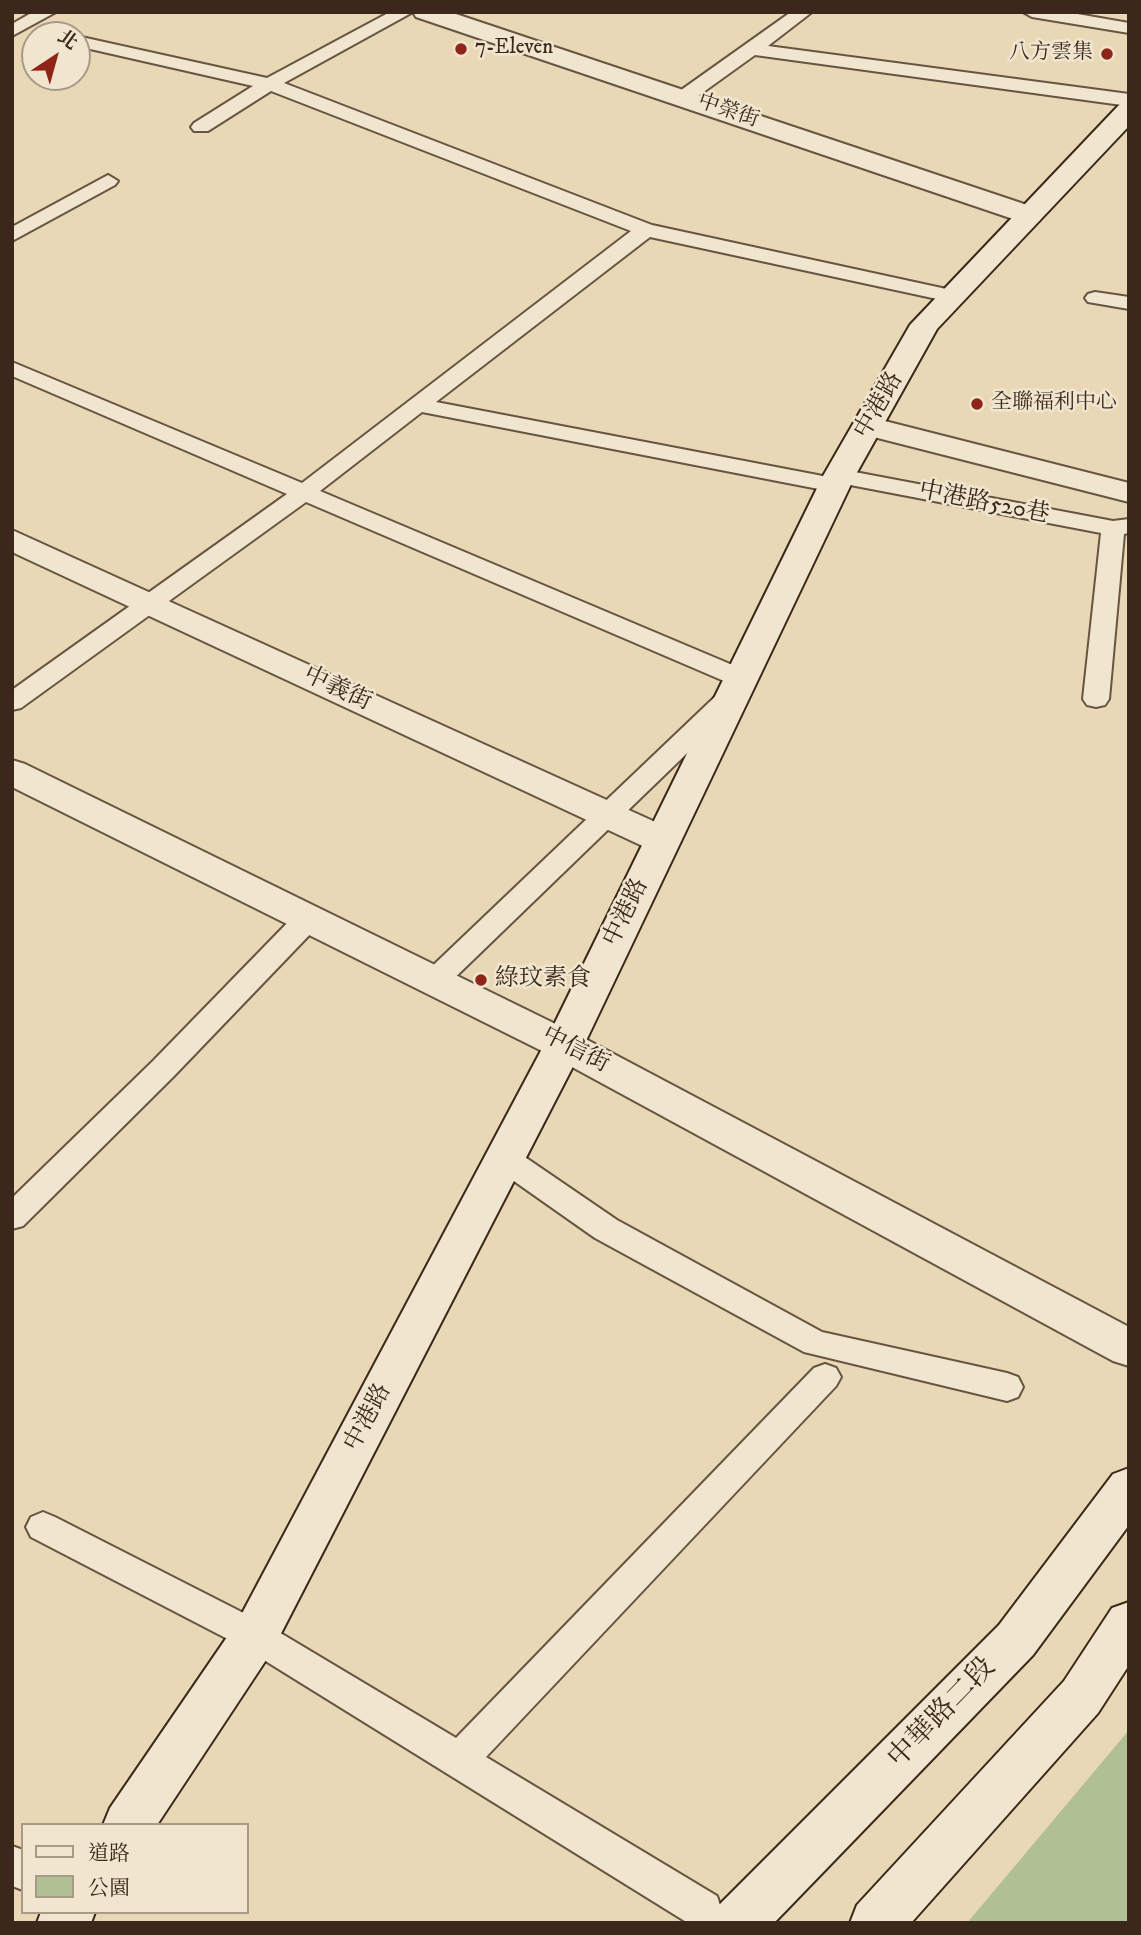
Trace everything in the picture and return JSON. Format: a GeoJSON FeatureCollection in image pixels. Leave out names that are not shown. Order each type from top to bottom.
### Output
{"type":"FeatureCollection","features":[{"type":"Feature","properties":{"kind":"street","name":"中榮街"},"geometry":{"type":"LineString","coordinates":[[425,12],[1029,215]]}},
{"type":"Feature","properties":{"kind":"street","name":"中港路"},"geometry":{"type":"LineString","coordinates":[[129,1823],[255,1636],[564,1045],[836,480],[925,325],[1129,110]]}},
{"type":"Feature","properties":{"kind":"street"},"geometry":{"type":"LineString","coordinates":[[869,426],[1129,493]]}},
{"type":"Feature","properties":{"kind":"street","name":"中義街"},"geometry":{"type":"LineString","coordinates":[[12,540],[662,839]]}},
{"type":"Feature","properties":{"kind":"street","name":"中信街"},"geometry":{"type":"LineString","coordinates":[[12,772],[564,1045],[1129,1348]]}},
{"type":"Feature","properties":{"kind":"street","name":"中華路二段"},"geometry":{"type":"LineString","coordinates":[[738,1923],[1016,1640],[1129,1488]]}},
{"type":"Feature","properties":{"kind":"street"},"geometry":{"type":"LineString","coordinates":[[876,1923],[1081,1697],[1129,1623]]}},
{"type":"Feature","properties":{"kind":"lane"},"geometry":{"type":"LineString","coordinates":[[15,29],[47,12]]}},
{"type":"Feature","properties":{"kind":"lane"},"geometry":{"type":"LineString","coordinates":[[201,127],[269,84],[404,12]]}},
{"type":"Feature","properties":{"kind":"lane"},"geometry":{"type":"LineString","coordinates":[[684,97],[803,12]]}},
{"type":"Feature","properties":{"kind":"lane"},"geometry":{"type":"LineString","coordinates":[[1032,12],[1129,28]]}},
{"type":"Feature","properties":{"kind":"lane"},"geometry":{"type":"LineString","coordinates":[[91,44],[269,84],[646,230],[951,296]]}},
{"type":"Feature","properties":{"kind":"lane"},"geometry":{"type":"LineString","coordinates":[[753,48],[1129,100]]}},
{"type":"Feature","properties":{"kind":"lane"},"geometry":{"type":"LineString","coordinates":[[12,235],[108,181]]}},
{"type":"Feature","properties":{"kind":"lane"},"geometry":{"type":"LineString","coordinates":[[12,702],[304,492],[646,230]]}},
{"type":"Feature","properties":{"kind":"lane"},"geometry":{"type":"LineString","coordinates":[[1095,298],[1129,303]]}},
{"type":"Feature","properties":{"kind":"lane"},"geometry":{"type":"LineString","coordinates":[[12,368],[304,492],[736,686],[608,814],[433,982]]}},
{"type":"Feature","properties":{"kind":"lane","name":"中港路520巷"},"geometry":{"type":"LineString","coordinates":[[418,405],[836,480],[1121,527]]}},
{"type":"Feature","properties":{"kind":"lane"},"geometry":{"type":"LineString","coordinates":[[1096,699],[1121,527]]}},
{"type":"Feature","properties":{"kind":"lane"},"geometry":{"type":"LineString","coordinates":[[12,1217],[163,1069],[307,920]]}},
{"type":"Feature","properties":{"kind":"lane"},"geometry":{"type":"LineString","coordinates":[[505,1159],[606,1229],[815,1343],[1007,1387]]}},
{"type":"Feature","properties":{"kind":"lane"},"geometry":{"type":"LineString","coordinates":[[460,1759],[825,1377]]}},
{"type":"Feature","properties":{"kind":"lane"},"geometry":{"type":"LineString","coordinates":[[43,1527],[255,1636],[704,1909],[707,1923]]}},
{"type":"Feature","properties":{"kind":"green space"},"geometry":{"type":"Polygon","coordinates":[[[1129,1730],[1129,1923],[967,1923],[1129,1730]]]}},
{"type":"Feature","properties":{"kind":"place","name":"7-Eleven"},"geometry":{"type":"Point","coordinates":[461,49]}},
{"type":"Feature","properties":{"kind":"place","name":"八方雲集"},"geometry":{"type":"Point","coordinates":[1107,54]}},
{"type":"Feature","properties":{"kind":"place","name":"全聯福利中心"},"geometry":{"type":"Point","coordinates":[977,404]}},
{"type":"Feature","properties":{"kind":"place","name":"綠玟素食"},"geometry":{"type":"Point","coordinates":[481,980]}}]}
